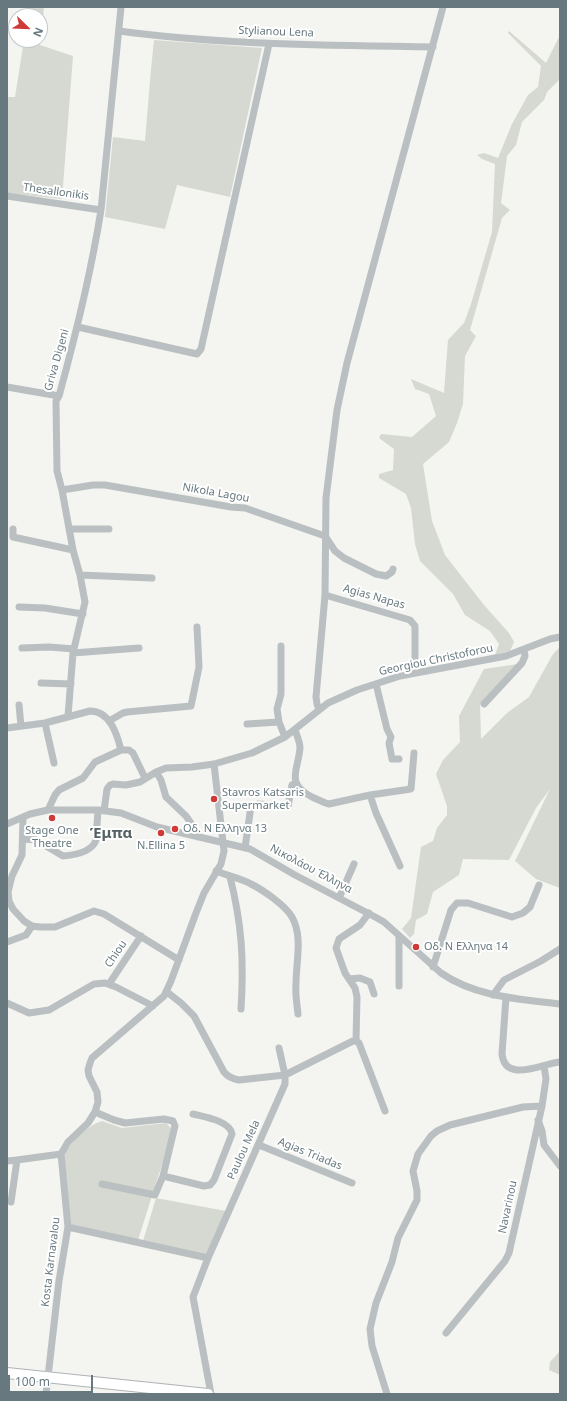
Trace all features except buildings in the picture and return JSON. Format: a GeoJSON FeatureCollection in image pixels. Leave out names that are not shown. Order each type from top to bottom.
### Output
{"type":"FeatureCollection","features":[{"type":"Feature","properties":{"kind":"main road"},"geometry":{"type":"LineString","coordinates":[[7,1373],[210,1394]]}},
{"type":"Feature","properties":{"kind":"street","name":"Griva Digeni"},"geometry":{"type":"LineString","coordinates":[[68,716],[74,651],[85,602],[58,477],[56,462],[56,401],[59,396],[78,328],[93,259],[101,210],[121,7]]}},
{"type":"Feature","properties":{"kind":"street"},"geometry":{"type":"LineString","coordinates":[[319,710],[316,697],[324,595],[327,491],[337,410],[347,363],[443,7]]}},
{"type":"Feature","properties":{"kind":"street","name":"Stylianou Lena"},"geometry":{"type":"LineString","coordinates":[[119,31],[147,35],[269,44],[433,47]]}},
{"type":"Feature","properties":{"kind":"street"},"geometry":{"type":"LineString","coordinates":[[78,328],[197,354],[201,349],[269,44]]}},
{"type":"Feature","properties":{"kind":"street","name":"Thesallonikis"},"geometry":{"type":"LineString","coordinates":[[7,196],[101,210]]}},
{"type":"Feature","properties":{"kind":"street"},"geometry":{"type":"LineString","coordinates":[[7,387],[59,396]]}},
{"type":"Feature","properties":{"kind":"street","name":"Nikola Lagou"},"geometry":{"type":"LineString","coordinates":[[62,490],[93,485],[105,485],[245,508],[325,536]]}},
{"type":"Feature","properties":{"kind":"street"},"geometry":{"type":"LineString","coordinates":[[13,528],[13,537],[73,550]]}},
{"type":"Feature","properties":{"kind":"street"},"geometry":{"type":"LineString","coordinates":[[69,529],[109,529]]}},
{"type":"Feature","properties":{"kind":"street"},"geometry":{"type":"LineString","coordinates":[[325,536],[335,551],[344,558],[376,574],[386,576],[392,572],[393,569]]}},
{"type":"Feature","properties":{"kind":"street"},"geometry":{"type":"LineString","coordinates":[[80,575],[152,578]]}},
{"type":"Feature","properties":{"kind":"street","name":"Agias Napas"},"geometry":{"type":"LineString","coordinates":[[324,595],[410,620],[415,626],[416,632],[415,673]]}},
{"type":"Feature","properties":{"kind":"street"},"geometry":{"type":"LineString","coordinates":[[19,607],[45,608],[83,614]]}},
{"type":"Feature","properties":{"kind":"street"},"geometry":{"type":"LineString","coordinates":[[109,722],[127,712],[191,706],[199,667],[197,627]]}},
{"type":"Feature","properties":{"kind":"street","name":"Georgiou Christoforou"},"geometry":{"type":"LineString","coordinates":[[101,811],[107,789],[110,785],[133,784],[166,768],[214,764],[252,753],[285,737],[319,710],[339,698],[376,684],[415,673],[496,659],[524,650],[550,639],[560,637]]}},
{"type":"Feature","properties":{"kind":"street"},"geometry":{"type":"LineString","coordinates":[[281,646],[281,694],[276,709],[285,737]]}},
{"type":"Feature","properties":{"kind":"street"},"geometry":{"type":"LineString","coordinates":[[22,648],[49,647],[74,651],[139,648]]}},
{"type":"Feature","properties":{"kind":"street"},"geometry":{"type":"LineString","coordinates":[[484,704],[522,664],[525,656],[524,650]]}},
{"type":"Feature","properties":{"kind":"street"},"geometry":{"type":"LineString","coordinates":[[41,682],[71,684]]}},
{"type":"Feature","properties":{"kind":"street"},"geometry":{"type":"LineString","coordinates":[[376,684],[391,737],[390,743],[392,759],[398,758]]}},
{"type":"Feature","properties":{"kind":"street"},"geometry":{"type":"LineString","coordinates":[[19,705],[21,726]]}},
{"type":"Feature","properties":{"kind":"street"},"geometry":{"type":"LineString","coordinates":[[7,728],[45,723],[68,716],[95,711],[104,714],[119,740],[121,750]]}},
{"type":"Feature","properties":{"kind":"street"},"geometry":{"type":"LineString","coordinates":[[247,724],[279,722]]}},
{"type":"Feature","properties":{"kind":"street"},"geometry":{"type":"LineString","coordinates":[[45,723],[54,763]]}},
{"type":"Feature","properties":{"kind":"street"},"geometry":{"type":"LineString","coordinates":[[295,730],[300,747],[296,769],[296,783],[299,789],[305,793],[329,804],[370,795],[411,789],[414,753]]}},
{"type":"Feature","properties":{"kind":"street"},"geometry":{"type":"LineString","coordinates":[[48,810],[59,790],[83,778],[95,762],[121,750],[129,750],[133,753],[145,778]]}},
{"type":"Feature","properties":{"kind":"street"},"geometry":{"type":"LineString","coordinates":[[7,1161],[62,1154],[68,1142],[88,1123],[95,1112],[98,1097],[96,1088],[89,1073],[92,1058],[153,1006],[161,1001],[167,992],[200,902],[223,859],[223,843],[214,764]]}},
{"type":"Feature","properties":{"kind":"street"},"geometry":{"type":"LineString","coordinates":[[156,772],[161,780],[166,797],[186,816],[195,829],[198,837]]}},
{"type":"Feature","properties":{"kind":"street"},"geometry":{"type":"LineString","coordinates":[[245,848],[251,806],[258,804],[288,806],[292,785],[296,783]]}},
{"type":"Feature","properties":{"kind":"street"},"geometry":{"type":"LineString","coordinates":[[370,795],[376,813],[400,866]]}},
{"type":"Feature","properties":{"kind":"street","name":"Νικολάου Έλληνα"},"geometry":{"type":"LineString","coordinates":[[7,824],[23,817],[48,810],[101,811],[120,813],[157,827],[245,848],[257,852],[288,872],[384,922],[433,967],[450,979],[478,991],[492,995],[560,1004]]}},
{"type":"Feature","properties":{"kind":"street"},"geometry":{"type":"LineString","coordinates":[[23,839],[36,840],[63,856],[90,849],[96,840],[101,811]]}},
{"type":"Feature","properties":{"kind":"street"},"geometry":{"type":"LineString","coordinates":[[23,817],[22,855],[10,876],[8,892],[9,901],[13,909],[24,921],[32,926],[55,927],[94,911],[104,914],[179,960]]}},
{"type":"Feature","properties":{"kind":"street"},"geometry":{"type":"LineString","coordinates":[[339,898],[354,864]]}},
{"type":"Feature","properties":{"kind":"street"},"geometry":{"type":"LineString","coordinates":[[216,871],[246,882],[261,890],[281,905],[292,917],[297,930],[298,942],[296,983],[298,1014]]}},
{"type":"Feature","properties":{"kind":"street"},"geometry":{"type":"LineString","coordinates":[[230,877],[240,920],[242,939],[241,1009]]}},
{"type":"Feature","properties":{"kind":"street"},"geometry":{"type":"LineString","coordinates":[[433,967],[451,910],[457,903],[468,903],[512,917],[523,913],[530,906],[539,885]]}},
{"type":"Feature","properties":{"kind":"street"},"geometry":{"type":"LineString","coordinates":[[369,913],[360,924],[343,936],[337,943],[336,948],[345,973],[355,988],[357,997],[356,1041],[359,1043],[385,1111]]}},
{"type":"Feature","properties":{"kind":"street"},"geometry":{"type":"LineString","coordinates":[[7,942],[26,935],[32,926]]}},
{"type":"Feature","properties":{"kind":"street","name":"Chiou"},"geometry":{"type":"LineString","coordinates":[[109,984],[141,936]]}},
{"type":"Feature","properties":{"kind":"street"},"geometry":{"type":"LineString","coordinates":[[399,936],[399,986]]}},
{"type":"Feature","properties":{"kind":"street"},"geometry":{"type":"LineString","coordinates":[[492,995],[504,980],[541,961],[560,949]]}},
{"type":"Feature","properties":{"kind":"street"},"geometry":{"type":"LineString","coordinates":[[349,979],[360,978],[370,982],[374,994]]}},
{"type":"Feature","properties":{"kind":"street"},"geometry":{"type":"LineString","coordinates":[[7,1003],[29,1013],[49,1010],[94,984],[109,984],[153,1006]]}},
{"type":"Feature","properties":{"kind":"street"},"geometry":{"type":"LineString","coordinates":[[167,992],[186,1006],[194,1016],[224,1072],[229,1077],[239,1080],[285,1075],[353,1041],[356,1041]]}},
{"type":"Feature","properties":{"kind":"street"},"geometry":{"type":"LineString","coordinates":[[506,997],[502,1054],[504,1063],[508,1067],[518,1070],[560,1062]]}},
{"type":"Feature","properties":{"kind":"street","name":"Paulou Mela"},"geometry":{"type":"LineString","coordinates":[[210,1394],[193,1302],[194,1292],[285,1084],[285,1075],[279,1048]]}},
{"type":"Feature","properties":{"kind":"street","name":"Navarinou"},"geometry":{"type":"LineString","coordinates":[[446,1333],[505,1261],[509,1253],[542,1106],[546,1079],[544,1066]]}},
{"type":"Feature","properties":{"kind":"street"},"geometry":{"type":"LineString","coordinates":[[387,1394],[372,1346],[370,1329],[376,1303],[392,1262],[398,1238],[417,1200],[417,1191],[413,1171],[418,1154],[432,1136],[443,1128],[523,1107],[542,1106]]}},
{"type":"Feature","properties":{"kind":"street"},"geometry":{"type":"LineString","coordinates":[[95,1112],[125,1123],[164,1119],[173,1121],[176,1130],[155,1195],[102,1184]]}},
{"type":"Feature","properties":{"kind":"street"},"geometry":{"type":"LineString","coordinates":[[162,1176],[204,1186],[210,1185],[214,1180],[232,1134],[232,1130],[229,1126],[193,1114]]}},
{"type":"Feature","properties":{"kind":"street"},"geometry":{"type":"LineString","coordinates":[[538,1120],[542,1131],[544,1145],[560,1166]]}},
{"type":"Feature","properties":{"kind":"street"},"geometry":{"type":"LineString","coordinates":[[533,1144],[544,1145]]}},
{"type":"Feature","properties":{"kind":"street","name":"Agias Triadas"},"geometry":{"type":"LineString","coordinates":[[258,1145],[352,1183]]}},
{"type":"Feature","properties":{"kind":"street","name":"Kosta Karnavalou"},"geometry":{"type":"LineString","coordinates":[[46,1394],[59,1286],[68,1227],[62,1154]]}},
{"type":"Feature","properties":{"kind":"street"},"geometry":{"type":"LineString","coordinates":[[11,1202],[17,1160]]}},
{"type":"Feature","properties":{"kind":"street"},"geometry":{"type":"LineString","coordinates":[[68,1227],[208,1258]]}},
{"type":"Feature","properties":{"kind":"shaded area"},"geometry":{"type":"Polygon","coordinates":[[[29,7],[44,7],[44,8],[29,7]]]}},
{"type":"Feature","properties":{"kind":"shaded area"},"geometry":{"type":"Polygon","coordinates":[[[560,24],[560,79],[547,92],[544,100],[522,122],[516,145],[507,156],[501,203],[510,210],[502,218],[470,330],[476,336],[465,356],[463,404],[449,442],[423,464],[432,521],[445,555],[484,605],[509,633],[514,642],[510,651],[495,655],[499,644],[490,631],[465,615],[453,594],[420,561],[415,544],[411,508],[406,494],[379,478],[379,474],[393,470],[394,449],[379,438],[381,434],[412,437],[436,416],[429,394],[415,389],[411,379],[444,393],[448,340],[464,323],[492,232],[495,164],[482,159],[477,155],[484,153],[498,158],[512,124],[528,95],[538,87],[541,66],[508,33],[509,31],[546,63],[559,37],[560,24]]]}},
{"type":"Feature","properties":{"kind":"shaded area"},"geometry":{"type":"Polygon","coordinates":[[[154,40],[262,48],[230,197],[177,185],[165,229],[105,217],[113,137],[145,141],[154,40]]]}},
{"type":"Feature","properties":{"kind":"shaded area"},"geometry":{"type":"Polygon","coordinates":[[[23,48],[48,48],[73,56],[62,199],[7,193],[7,97],[15,97],[23,48]]]}},
{"type":"Feature","properties":{"kind":"shaded area"},"geometry":{"type":"Polygon","coordinates":[[[560,647],[560,888],[536,879],[515,861],[550,789],[536,808],[509,860],[463,859],[459,875],[433,892],[427,914],[416,920],[414,934],[410,938],[402,929],[411,918],[421,847],[433,841],[437,828],[447,815],[447,806],[436,774],[443,760],[460,742],[459,716],[484,669],[518,664],[480,704],[481,739],[507,713],[529,697],[553,654],[560,647]]]}},
{"type":"Feature","properties":{"kind":"shaded area"},"geometry":{"type":"Polygon","coordinates":[[[102,1121],[122,1128],[166,1123],[173,1130],[138,1240],[71,1224],[64,1155],[70,1145],[85,1130],[102,1121]]]}},
{"type":"Feature","properties":{"kind":"shaded area"},"geometry":{"type":"Polygon","coordinates":[[[156,1198],[226,1211],[206,1255],[143,1241],[156,1198]]]}},
{"type":"Feature","properties":{"kind":"shaded area"},"geometry":{"type":"Polygon","coordinates":[[[560,1351],[560,1375],[549,1370],[550,1362],[560,1351]]]}},
{"type":"Feature","properties":{"kind":"place","name":"Stavros Katsaris Supermarket"},"geometry":{"type":"Point","coordinates":[214,799]}},
{"type":"Feature","properties":{"kind":"place","name":"Stage One Theatre"},"geometry":{"type":"Point","coordinates":[52,818]}},
{"type":"Feature","properties":{"kind":"place","name":"Οδ. Ν Ελληνα 13"},"geometry":{"type":"Point","coordinates":[175,829]}},
{"type":"Feature","properties":{"kind":"place","name":"N.Ellina 5"},"geometry":{"type":"Point","coordinates":[161,833]}},
{"type":"Feature","properties":{"kind":"place","name":"Οδ. Ν Ελληνα 14"},"geometry":{"type":"Point","coordinates":[416,947]}},
{"type":"Feature","properties":{"kind":"district","name":"Έμπα"},"geometry":{"type":"Point","coordinates":[111,834]}}]}
